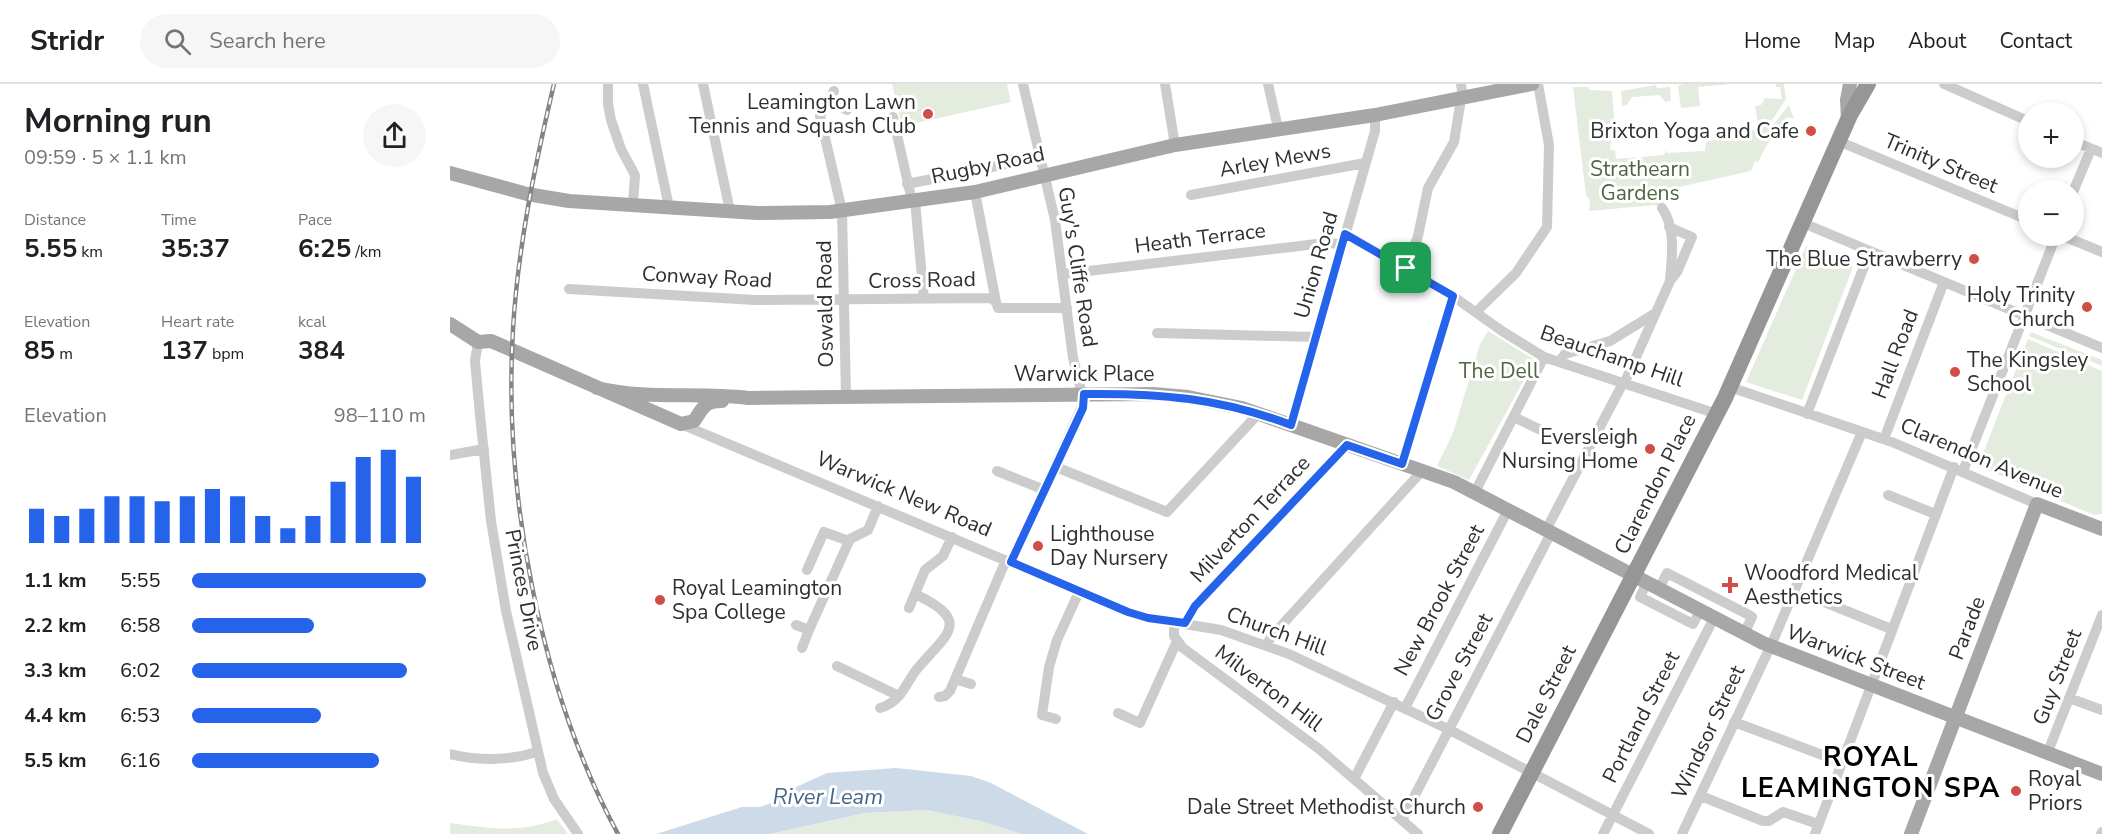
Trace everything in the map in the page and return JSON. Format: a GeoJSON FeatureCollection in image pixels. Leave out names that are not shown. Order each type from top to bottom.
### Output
{"type":"FeatureCollection","features":[{"type":"Feature","properties":{"kind":"highway"},"geometry":{"type":"LineString","coordinates":[[1851,112],[1858,84]]}},
{"type":"Feature","properties":{"kind":"highway"},"geometry":{"type":"LineString","coordinates":[[1851,112],[1868,84]]}},
{"type":"Feature","properties":{"kind":"highway","name":"Clarendon Place"},"geometry":{"type":"LineString","coordinates":[[1647,582],[1717,414],[1851,112]]}},
{"type":"Feature","properties":{"kind":"highway","name":"Dale Street"},"geometry":{"type":"LineString","coordinates":[[1500,834],[1531,773],[1647,582]]}},
{"type":"Feature","properties":{"kind":"main road","name":"Rugby Road"},"geometry":{"type":"LineString","coordinates":[[450,173],[542,197],[730,211],[802,214],[842,211],[975,192],[1069,168],[1175,145],[1375,115],[1532,84]]}},
{"type":"Feature","properties":{"kind":"main road"},"geometry":{"type":"LineString","coordinates":[[1850,84],[1847,100],[1851,112]]}},
{"type":"Feature","properties":{"kind":"main road","name":"Warwick New Road"},"geometry":{"type":"LineString","coordinates":[[450,324],[478,342],[491,341],[679,423]]}},
{"type":"Feature","properties":{"kind":"main road","name":"Warwick Place"},"geometry":{"type":"LineString","coordinates":[[597,388],[630,395],[748,398],[1084,394],[1153,394],[1188,397],[1259,413],[1475,492]]}},
{"type":"Feature","properties":{"kind":"main road"},"geometry":{"type":"LineString","coordinates":[[679,423],[669,411],[671,403],[683,396]]}},
{"type":"Feature","properties":{"kind":"main road","name":"Warwick New Road"},"geometry":{"type":"LineString","coordinates":[[683,396],[695,400],[699,413]]}},
{"type":"Feature","properties":{"kind":"main road","name":"Warwick Place"},"geometry":{"type":"LineString","coordinates":[[679,423],[691,423],[709,402],[748,398]]}},
{"type":"Feature","properties":{"kind":"main road","name":"Warwick Street"},"geometry":{"type":"LineString","coordinates":[[1475,492],[1770,646],[2102,774]]}},
{"type":"Feature","properties":{"kind":"main road","name":"Clarendon Avenue"},"geometry":{"type":"LineString","coordinates":[[2037,504],[2102,529]]}},
{"type":"Feature","properties":{"kind":"main road","name":"Parade"},"geometry":{"type":"LineString","coordinates":[[1911,834],[2037,504]]}},
{"type":"Feature","properties":{"kind":"street"},"geometry":{"type":"LineString","coordinates":[[643,84],[669,207]]}},
{"type":"Feature","properties":{"kind":"street"},"geometry":{"type":"LineString","coordinates":[[703,84],[730,211]]}},
{"type":"Feature","properties":{"kind":"street","name":"Guy's Cliffe Road"},"geometry":{"type":"LineString","coordinates":[[1023,84],[1038,158],[1055,219],[1075,368],[1084,394]]}},
{"type":"Feature","properties":{"kind":"street"},"geometry":{"type":"LineString","coordinates":[[1165,84],[1175,145]]}},
{"type":"Feature","properties":{"kind":"street"},"geometry":{"type":"LineString","coordinates":[[1268,84],[1278,128]]}},
{"type":"Feature","properties":{"kind":"street"},"geometry":{"type":"LineString","coordinates":[[1406,268],[1418,236],[1428,188],[1454,142],[1462,98],[1461,84]]}},
{"type":"Feature","properties":{"kind":"street"},"geometry":{"type":"LineString","coordinates":[[1476,312],[1516,273],[1547,227],[1549,146],[1538,84]]}},
{"type":"Feature","properties":{"kind":"street"},"geometry":{"type":"LineString","coordinates":[[1944,84],[2018,117]]}},
{"type":"Feature","properties":{"kind":"street"},"geometry":{"type":"LineString","coordinates":[[605,85],[614,128],[634,175],[633,205]]}},
{"type":"Feature","properties":{"kind":"street","name":"Oswald Road"},"geometry":{"type":"LineString","coordinates":[[846,396],[842,211],[820,116],[832,95],[847,110]]}},
{"type":"Feature","properties":{"kind":"street","name":"Union Road"},"geometry":{"type":"LineString","coordinates":[[1291,425],[1375,131],[1375,115]]}},
{"type":"Feature","properties":{"kind":"street"},"geometry":{"type":"LineString","coordinates":[[893,117],[914,201],[924,298]]}},
{"type":"Feature","properties":{"kind":"street","name":"Trinity Street"},"geometry":{"type":"LineString","coordinates":[[1838,141],[2018,216]]}},
{"type":"Feature","properties":{"kind":"street"},"geometry":{"type":"LineString","coordinates":[[2084,146],[2102,153]]}},
{"type":"Feature","properties":{"kind":"street"},"geometry":{"type":"LineString","coordinates":[[2078,180],[2091,149]]}},
{"type":"Feature","properties":{"kind":"street"},"geometry":{"type":"LineString","coordinates":[[908,184],[1038,158]]}},
{"type":"Feature","properties":{"kind":"street","name":"Arley Mews"},"geometry":{"type":"LineString","coordinates":[[1191,195],[1365,163]]}},
{"type":"Feature","properties":{"kind":"street"},"geometry":{"type":"LineString","coordinates":[[975,192],[996,302]]}},
{"type":"Feature","properties":{"kind":"street"},"geometry":{"type":"LineString","coordinates":[[1662,208],[1672,243],[1670,280]]}},
{"type":"Feature","properties":{"kind":"street"},"geometry":{"type":"LineString","coordinates":[[1803,223],[2102,348]]}},
{"type":"Feature","properties":{"kind":"street","name":"Grove Street"},"geometry":{"type":"LineString","coordinates":[[1402,820],[1623,383],[1670,280],[1677,272],[1692,237],[1669,227]]}},
{"type":"Feature","properties":{"kind":"street","name":"Beauchamp Hill"},"geometry":{"type":"LineString","coordinates":[[1344,239],[1406,268],[1453,296],[1502,332],[1544,357],[1717,414]]}},
{"type":"Feature","properties":{"kind":"street","name":"Heath Terrace"},"geometry":{"type":"LineString","coordinates":[[1063,274],[1344,239]]}},
{"type":"Feature","properties":{"kind":"street"},"geometry":{"type":"LineString","coordinates":[[2084,245],[2102,252]]}},
{"type":"Feature","properties":{"kind":"street"},"geometry":{"type":"LineString","coordinates":[[1701,796],[1768,822],[1783,812],[1816,829],[1947,483],[1958,469],[2052,246]]}},
{"type":"Feature","properties":{"kind":"street"},"geometry":{"type":"LineString","coordinates":[[1807,414],[1870,251]]}},
{"type":"Feature","properties":{"kind":"street","name":"Hall Road"},"geometry":{"type":"LineString","coordinates":[[1884,439],[1944,282]]}},
{"type":"Feature","properties":{"kind":"street","name":"Conway Road"},"geometry":{"type":"LineString","coordinates":[[569,289],[750,300],[844,300]]}},
{"type":"Feature","properties":{"kind":"street"},"geometry":{"type":"LineString","coordinates":[[1402,464],[1453,296]]}},
{"type":"Feature","properties":{"kind":"street","name":"Cross Road"},"geometry":{"type":"LineString","coordinates":[[844,300],[991,298],[996,302],[998,308],[1067,308]]}},
{"type":"Feature","properties":{"kind":"street"},"geometry":{"type":"LineString","coordinates":[[1558,362],[1565,354],[1610,341],[1654,314]]}},
{"type":"Feature","properties":{"kind":"street"},"geometry":{"type":"LineString","coordinates":[[1157,333],[1179,327],[1315,337]]}},
{"type":"Feature","properties":{"kind":"street","name":"Princes Drive"},"geometry":{"type":"LineString","coordinates":[[478,342],[475,361],[500,580],[537,752],[554,799],[578,834]]}},
{"type":"Feature","properties":{"kind":"street"},"geometry":{"type":"LineString","coordinates":[[1475,492],[1544,357]]}},
{"type":"Feature","properties":{"kind":"street","name":"Clarendon Avenue"},"geometry":{"type":"LineString","coordinates":[[1730,387],[1884,439],[2037,504]]}},
{"type":"Feature","properties":{"kind":"street"},"geometry":{"type":"LineString","coordinates":[[939,697],[949,692],[1083,408],[1084,394]]}},
{"type":"Feature","properties":{"kind":"street","name":"Warwick New Road"},"geometry":{"type":"LineString","coordinates":[[699,413],[704,427],[720,439]]}},
{"type":"Feature","properties":{"kind":"street"},"geometry":{"type":"LineString","coordinates":[[1056,467],[1167,512],[1259,413]]}},
{"type":"Feature","properties":{"kind":"street"},"geometry":{"type":"LineString","coordinates":[[1515,417],[1553,436]]}},
{"type":"Feature","properties":{"kind":"street","name":"Warwick New Road"},"geometry":{"type":"LineString","coordinates":[[679,423],[1133,614],[1179,622]]}},
{"type":"Feature","properties":{"kind":"street","name":"Windsor Street"},"geometry":{"type":"LineString","coordinates":[[1682,834],[1770,646],[1862,432]]}},
{"type":"Feature","properties":{"kind":"street","name":"Milverton Terrace"},"geometry":{"type":"LineString","coordinates":[[1179,622],[1347,445]]}},
{"type":"Feature","properties":{"kind":"street"},"geometry":{"type":"LineString","coordinates":[[450,455],[484,449]]}},
{"type":"Feature","properties":{"kind":"street"},"geometry":{"type":"LineString","coordinates":[[997,471],[1045,490]]}},
{"type":"Feature","properties":{"kind":"street"},"geometry":{"type":"LineString","coordinates":[[1267,645],[1270,636],[1422,471]]}},
{"type":"Feature","properties":{"kind":"street"},"geometry":{"type":"LineString","coordinates":[[1888,495],[1935,514]]}},
{"type":"Feature","properties":{"kind":"street"},"geometry":{"type":"LineString","coordinates":[[802,648],[849,541],[854,536],[868,530],[878,506]]}},
{"type":"Feature","properties":{"kind":"street","name":"New Brook Street"},"geometry":{"type":"LineString","coordinates":[[1405,708],[1508,510]]}},
{"type":"Feature","properties":{"kind":"street"},"geometry":{"type":"LineString","coordinates":[[807,570],[824,532],[849,541]]}},
{"type":"Feature","properties":{"kind":"street"},"geometry":{"type":"LineString","coordinates":[[909,608],[925,570],[943,556],[952,537]]}},
{"type":"Feature","properties":{"kind":"street"},"geometry":{"type":"LineString","coordinates":[[1700,610],[1693,624],[1640,597],[1647,582],[1667,573],[1752,617],[1744,634]]}},
{"type":"Feature","properties":{"kind":"street"},"geometry":{"type":"LineString","coordinates":[[1056,719],[1042,715],[1049,667],[1057,640],[1079,592]]}},
{"type":"Feature","properties":{"kind":"street"},"geometry":{"type":"LineString","coordinates":[[880,708],[893,704],[920,667],[941,645],[949,627],[947,616],[939,606],[915,594]]}},
{"type":"Feature","properties":{"kind":"street"},"geometry":{"type":"LineString","coordinates":[[1812,597],[1838,601],[1891,629]]}},
{"type":"Feature","properties":{"kind":"street","name":"Guy Street"},"geometry":{"type":"LineString","coordinates":[[2048,754],[2102,615]]}},
{"type":"Feature","properties":{"kind":"street","name":"Portland Street"},"geometry":{"type":"LineString","coordinates":[[1603,834],[1641,748],[1714,618]]}},
{"type":"Feature","properties":{"kind":"street"},"geometry":{"type":"LineString","coordinates":[[1118,713],[1140,723],[1177,641],[1179,622]]}},
{"type":"Feature","properties":{"kind":"street","name":"Church Hill"},"geometry":{"type":"LineString","coordinates":[[1179,622],[1221,630],[1267,645],[1364,688],[1448,729],[1649,834]]}},
{"type":"Feature","properties":{"kind":"street"},"geometry":{"type":"LineString","coordinates":[[796,625],[809,630]]}},
{"type":"Feature","properties":{"kind":"street","name":"Milverton Hill"},"geometry":{"type":"LineString","coordinates":[[1177,641],[1354,779],[1418,834]]}},
{"type":"Feature","properties":{"kind":"street"},"geometry":{"type":"LineString","coordinates":[[837,666],[899,696]]}},
{"type":"Feature","properties":{"kind":"street"},"geometry":{"type":"LineString","coordinates":[[955,679],[971,684]]}},
{"type":"Feature","properties":{"kind":"street"},"geometry":{"type":"LineString","coordinates":[[2070,698],[2102,710]]}},
{"type":"Feature","properties":{"kind":"street"},"geometry":{"type":"LineString","coordinates":[[1354,779],[1394,702]]}},
{"type":"Feature","properties":{"kind":"street"},"geometry":{"type":"LineString","coordinates":[[1734,722],[1841,762]]}},
{"type":"Feature","properties":{"kind":"street"},"geometry":{"type":"LineString","coordinates":[[450,754],[492,759],[537,752]]}},
{"type":"Feature","properties":{"kind":"green space","name":"Leamington Lawn Tennis and Squash Club"},"geometry":{"type":"Polygon","coordinates":[[[892,84],[1007,84],[1011,102],[902,126],[892,84]]]}},
{"type":"Feature","properties":{"kind":"green space"},"geometry":{"type":"Polygon","coordinates":[[[1729,84],[1698,87],[1700,106],[1681,108],[1678,86],[1729,84]]]}},
{"type":"Feature","properties":{"kind":"green space"},"geometry":{"type":"Polygon","coordinates":[[[1776,84],[1784,84],[1786,99],[1773,119],[1758,124],[1755,106],[1761,105],[1765,98],[1782,99],[1780,87],[1776,87],[1776,84]]]}},
{"type":"Feature","properties":{"kind":"green space"},"geometry":{"type":"Polygon","coordinates":[[[1656,85],[1657,88],[1670,87],[1671,101],[1665,102],[1660,95],[1632,97],[1627,105],[1622,106],[1621,91],[1656,85]]]}},
{"type":"Feature","properties":{"kind":"green space","name":"Strathearn Gardens"},"geometry":{"type":"Polygon","coordinates":[[[1573,87],[1612,91],[1615,132],[1612,132],[1610,150],[1615,150],[1616,159],[1664,155],[1666,150],[1667,153],[1705,151],[1706,142],[1774,124],[1789,105],[1794,119],[1787,117],[1776,136],[1772,135],[1751,171],[1665,190],[1663,208],[1655,205],[1589,211],[1590,200],[1586,195],[1573,87]]]}},
{"type":"Feature","properties":{"kind":"green space"},"geometry":{"type":"Polygon","coordinates":[[[1806,246],[1853,267],[1802,400],[1746,382],[1806,246]]]}},
{"type":"Feature","properties":{"kind":"green space","name":"The Dell"},"geometry":{"type":"Polygon","coordinates":[[[1488,331],[1535,360],[1469,480],[1437,466],[1453,433],[1480,344],[1488,331]]]}},
{"type":"Feature","properties":{"kind":"green space"},"geometry":{"type":"Polygon","coordinates":[[[2031,332],[2102,360],[2102,366],[2029,336],[2031,332]]]}},
{"type":"Feature","properties":{"kind":"green space"},"geometry":{"type":"Polygon","coordinates":[[[2028,339],[2102,371],[2102,514],[2094,515],[1978,466],[2028,339]]]}},
{"type":"Feature","properties":{"kind":"green space"},"geometry":{"type":"Polygon","coordinates":[[[927,810],[980,821],[1022,834],[770,834],[865,813],[927,810]]]}},
{"type":"Feature","properties":{"kind":"green space"},"geometry":{"type":"Polygon","coordinates":[[[557,819],[568,834],[450,834],[450,823],[491,828],[517,828],[530,827],[557,819]]]}},
{"type":"Feature","properties":{"kind":"water","name":"River Leam"},"geometry":{"type":"Polygon","coordinates":[[[896,768],[971,776],[991,783],[1088,834],[1022,834],[980,821],[927,810],[865,813],[770,834],[656,834],[742,807],[760,807],[782,799],[796,787],[827,773],[896,768]]]}},
{"type":"Feature","properties":{"kind":"railway"},"geometry":{"type":"LineString","coordinates":[[554,84],[528,206],[515,298],[511,392],[514,456],[521,522],[532,589],[548,654],[567,717],[591,778],[618,834]]}},
{"type":"Feature","properties":{"kind":"place","name":"Leamington Lawn Tennis and Squash Club"},"geometry":{"type":"Point","coordinates":[928,114]}},
{"type":"Feature","properties":{"kind":"place","name":"Brixton Yoga and Cafe"},"geometry":{"type":"Point","coordinates":[1811,131]}},
{"type":"Feature","properties":{"kind":"place","name":"The Blue Strawberry"},"geometry":{"type":"Point","coordinates":[1974,259]}},
{"type":"Feature","properties":{"kind":"place","name":"Holy Trinity Church"},"geometry":{"type":"Point","coordinates":[2087,307]}},
{"type":"Feature","properties":{"kind":"place","name":"The Kingsley School"},"geometry":{"type":"Point","coordinates":[1955,372]}},
{"type":"Feature","properties":{"kind":"place","name":"Eversleigh Nursing Home"},"geometry":{"type":"Point","coordinates":[1650,449]}},
{"type":"Feature","properties":{"kind":"place","name":"Lighthouse Day Nursery"},"geometry":{"type":"Point","coordinates":[1038,546]}},
{"type":"Feature","properties":{"kind":"place","name":"Woodford Medical Aesthetics"},"geometry":{"type":"Point","coordinates":[1730,585]}},
{"type":"Feature","properties":{"kind":"place","name":"Royal Leamington Spa College"},"geometry":{"type":"Point","coordinates":[660,600]}},
{"type":"Feature","properties":{"kind":"place","name":"Royal Priors"},"geometry":{"type":"Point","coordinates":[2016,791]}},
{"type":"Feature","properties":{"kind":"place","name":"Dale Street Methodist Church"},"geometry":{"type":"Point","coordinates":[1478,807]}},
{"type":"Feature","properties":{"kind":"district","name":"ROYAL LEAMINGTON SPA"},"geometry":{"type":"Point","coordinates":[1871,772]}},
{"type":"Feature","properties":{"kind":"route"},"geometry":{"type":"LineString","coordinates":[[1345,234],[1406,268],[1453,296],[1402,464],[1347,445],[1195,606],[1185,623],[1148,618],[1128,612],[1011,562],[1083,408],[1084,394],[1129,393],[1188,397],[1242,408],[1291,425],[1345,234]]}}]}
